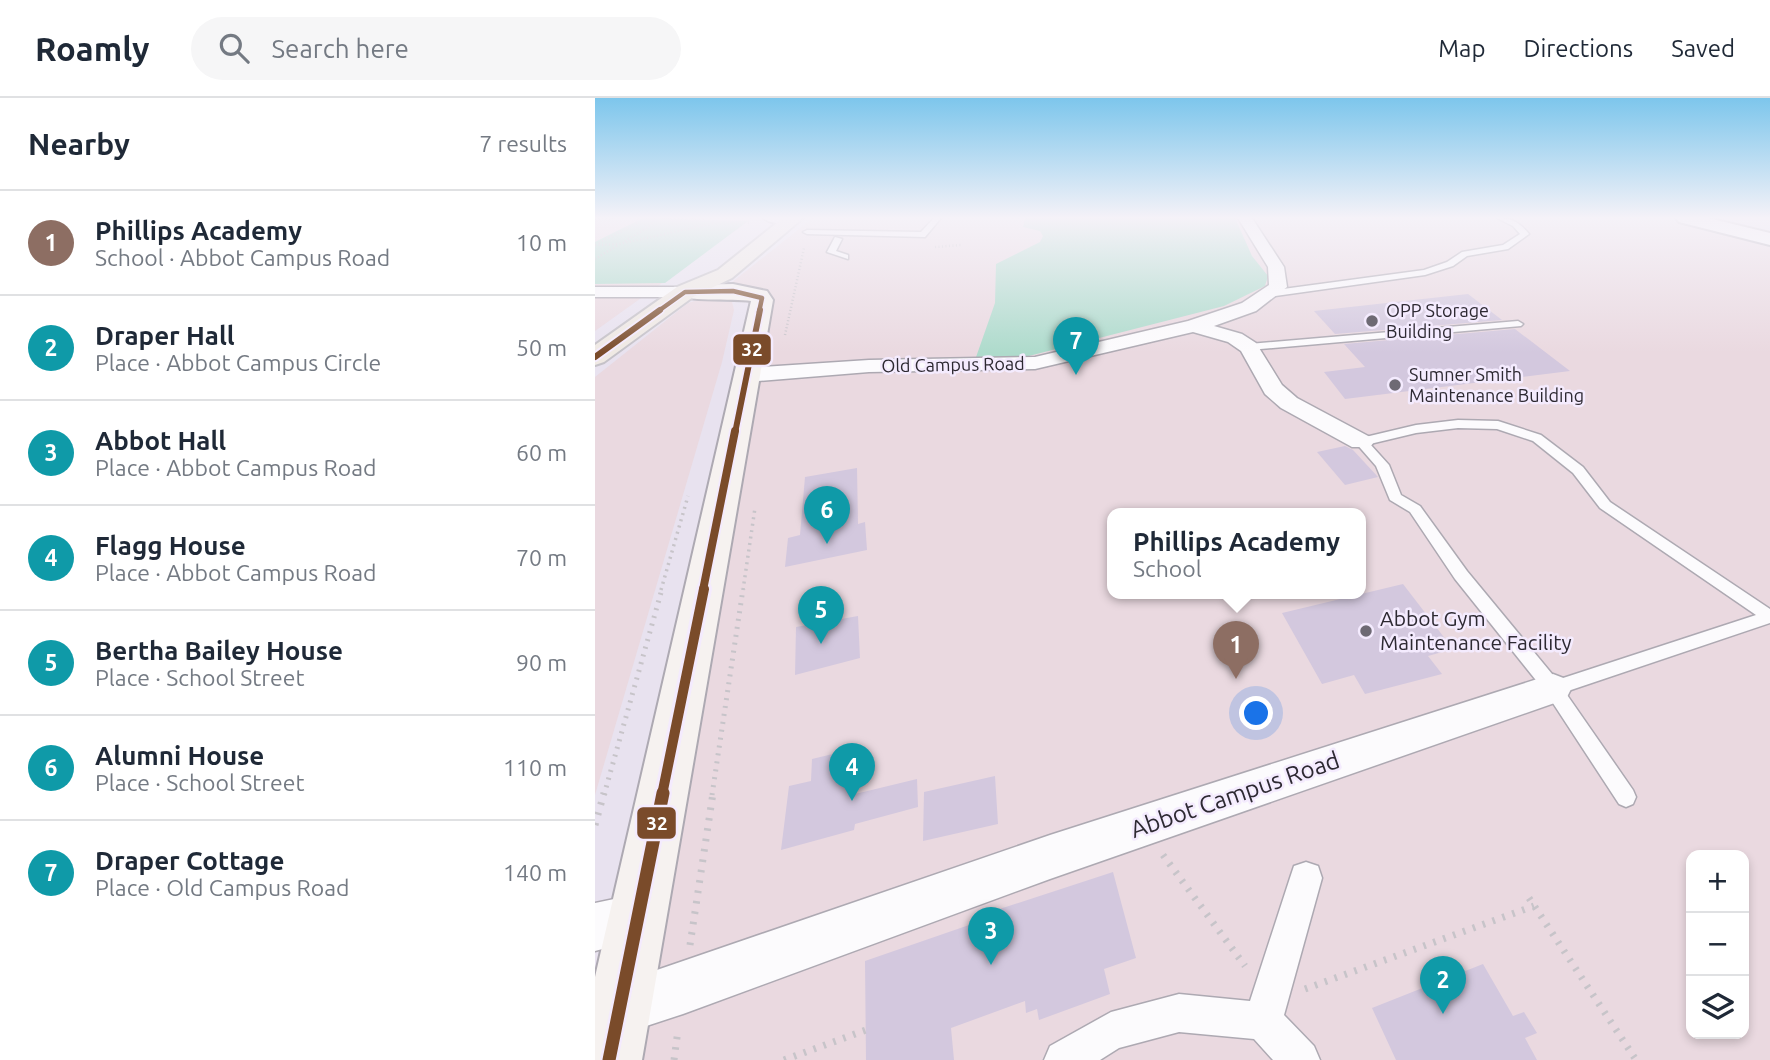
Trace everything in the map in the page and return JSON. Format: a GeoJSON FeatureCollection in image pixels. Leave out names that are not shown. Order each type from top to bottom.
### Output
{"type":"FeatureCollection","features":[{"type":"Feature","properties":{"kind":"main road"},"geometry":{"type":"LineString","coordinates":[[685,292],[697,273],[711,263]]}},
{"type":"Feature","properties":{"kind":"main road"},"geometry":{"type":"LineString","coordinates":[[595,357],[685,292],[725,274],[741,263]]}},
{"type":"Feature","properties":{"kind":"main road"},"geometry":{"type":"LineString","coordinates":[[610,1060],[619,1009],[617,923],[746,376],[761,298],[746,293],[685,292]]}},
{"type":"Feature","properties":{"kind":"street"},"geometry":{"type":"LineString","coordinates":[[1269,294],[1278,287],[1273,263]]}},
{"type":"Feature","properties":{"kind":"street"},"geometry":{"type":"LineString","coordinates":[[595,292],[685,292]]}},
{"type":"Feature","properties":{"kind":"street","name":"Old Campus Road"},"geometry":{"type":"LineString","coordinates":[[746,376],[869,366],[1035,363],[1136,342],[1194,326],[1249,307],[1269,294]]}},
{"type":"Feature","properties":{"kind":"street"},"geometry":{"type":"LineString","coordinates":[[1194,326],[1235,338],[1249,347],[1273,389],[1289,403],[1361,442]]}},
{"type":"Feature","properties":{"kind":"street","name":"Abbot Campus Road"},"geometry":{"type":"LineString","coordinates":[[619,1009],[683,989],[1142,826],[1553,690]]}},
{"type":"Feature","properties":{"kind":"street"},"geometry":{"type":"LineString","coordinates":[[1267,1011],[1306,878]]}},
{"type":"Feature","properties":{"kind":"street"},"geometry":{"type":"LineString","coordinates":[[1064,1060],[1111,1031],[1179,1013],[1267,1011]]}},
{"type":"Feature","properties":{"kind":"street"},"geometry":{"type":"LineString","coordinates":[[1267,1011],[1300,1060]]}},
{"type":"Feature","properties":{"kind":"lane"},"geometry":{"type":"LineString","coordinates":[[1269,294],[1425,272],[1452,263]]}},
{"type":"Feature","properties":{"kind":"lane"},"geometry":{"type":"LineString","coordinates":[[1249,347],[1518,324]]}},
{"type":"Feature","properties":{"kind":"lane"},"geometry":{"type":"LineString","coordinates":[[1553,690],[1770,617],[1605,505],[1578,470],[1537,439],[1498,425],[1458,424],[1416,429],[1361,442],[1382,465],[1395,497],[1415,509],[1426,528],[1553,690],[1626,797]]}},
{"type":"Feature","properties":{"kind":"path"},"geometry":{"type":"LineString","coordinates":[[784,337],[793,263]]}},
{"type":"Feature","properties":{"kind":"path"},"geometry":{"type":"LineString","coordinates":[[595,825],[688,495]]}},
{"type":"Feature","properties":{"kind":"path"},"geometry":{"type":"LineString","coordinates":[[674,1060],[756,502]]}},
{"type":"Feature","properties":{"kind":"path"},"geometry":{"type":"LineString","coordinates":[[1142,826],[1267,1011],[1534,906]]}},
{"type":"Feature","properties":{"kind":"path"},"geometry":{"type":"LineString","coordinates":[[1529,898],[1636,1060]]}},
{"type":"Feature","properties":{"kind":"path"},"geometry":{"type":"LineString","coordinates":[[784,1060],[866,1030]]}},
{"type":"Feature","properties":{"kind":"shaded area"},"geometry":{"type":"Polygon","coordinates":[[[595,263],[690,263],[595,331],[595,263]]]}},
{"type":"Feature","properties":{"kind":"shaded area"},"geometry":{"type":"Polygon","coordinates":[[[756,263],[1770,263],[1770,1060],[630,1060],[771,294],[761,289],[726,287],[756,263]]]}},
{"type":"Feature","properties":{"kind":"shaded area"},"geometry":{"type":"Polygon","coordinates":[[[698,300],[732,302],[734,310],[722,362],[595,795],[595,377],[688,303],[698,300]]]}},
{"type":"Feature","properties":{"kind":"green space"},"geometry":{"type":"Polygon","coordinates":[[[595,263],[692,263],[665,283],[595,284],[595,263]]]}},
{"type":"Feature","properties":{"kind":"green space"},"geometry":{"type":"Polygon","coordinates":[[[1258,263],[1268,276],[1265,286],[1224,306],[1025,357],[975,360],[995,303],[996,264],[1258,263]]]}},
{"type":"Feature","properties":{"kind":"building","name":"OPP Storage Building"},"geometry":{"type":"Polygon","coordinates":[[[1468,294],[1502,320],[1335,334],[1314,311],[1468,294]]]}},
{"type":"Feature","properties":{"kind":"building","name":"Sumner Smith Maintenance Building"},"geometry":{"type":"Polygon","coordinates":[[[1515,329],[1570,371],[1345,399],[1324,372],[1365,367],[1344,344],[1515,329]]]}},
{"type":"Feature","properties":{"kind":"building"},"geometry":{"type":"Polygon","coordinates":[[[1345,446],[1353,450],[1378,477],[1345,485],[1317,452],[1345,446]]]}},
{"type":"Feature","properties":{"kind":"building"},"geometry":{"type":"Polygon","coordinates":[[[857,468],[858,524],[865,522],[867,550],[785,567],[788,538],[800,535],[805,477],[857,468]]]}},
{"type":"Feature","properties":{"kind":"building","name":"Abbot Gym Maintenance Facility"},"geometry":{"type":"Polygon","coordinates":[[[1403,584],[1453,649],[1428,656],[1442,674],[1365,694],[1354,675],[1322,684],[1282,613],[1340,599],[1366,599],[1366,593],[1403,584]]]}},
{"type":"Feature","properties":{"kind":"building"},"geometry":{"type":"Polygon","coordinates":[[[858,616],[860,658],[795,675],[796,627],[858,616]]]}},
{"type":"Feature","properties":{"kind":"building"},"geometry":{"type":"Polygon","coordinates":[[[841,752],[841,761],[857,758],[855,794],[917,779],[918,807],[855,824],[854,830],[781,850],[789,786],[811,781],[812,759],[841,752]]]}},
{"type":"Feature","properties":{"kind":"building"},"geometry":{"type":"Polygon","coordinates":[[[995,776],[998,824],[923,841],[924,792],[995,776]]]}},
{"type":"Feature","properties":{"kind":"building"},"geometry":{"type":"Polygon","coordinates":[[[1113,872],[1136,958],[1104,969],[1110,994],[1039,1020],[1037,1009],[1026,1013],[1025,1001],[951,1028],[954,1060],[866,1060],[865,961],[972,924],[972,918],[1113,872]]]}},
{"type":"Feature","properties":{"kind":"building"},"geometry":{"type":"Polygon","coordinates":[[[1483,964],[1513,1016],[1524,1012],[1537,1033],[1525,1038],[1537,1060],[1396,1060],[1372,1008],[1483,964]]]}},
{"type":"Feature","properties":{"kind":"transit line","name":"32"},"geometry":{"type":"LineString","coordinates":[[595,357],[685,292],[733,291],[762,298],[609,1060]]}},
{"type":"Feature","properties":{"kind":"place","name":"OPP Storage Building"},"geometry":{"type":"Point","coordinates":[1372,321]}},
{"type":"Feature","properties":{"kind":"place","name":"Draper Cottage"},"geometry":{"type":"Point","coordinates":[1076,375]}},
{"type":"Feature","properties":{"kind":"place","name":"Sumner Smith Maintenance Building"},"geometry":{"type":"Point","coordinates":[1395,385]}},
{"type":"Feature","properties":{"kind":"place","name":"Alumni House"},"geometry":{"type":"Point","coordinates":[827,544]}},
{"type":"Feature","properties":{"kind":"place","name":"Abbot Gym Maintenance Facility"},"geometry":{"type":"Point","coordinates":[1366,631]}},
{"type":"Feature","properties":{"kind":"place","name":"Bertha Bailey House"},"geometry":{"type":"Point","coordinates":[821,644]}},
{"type":"Feature","properties":{"kind":"place","name":"Phillips Academy"},"geometry":{"type":"Point","coordinates":[1236,679]}},
{"type":"Feature","properties":{"kind":"place","name":"Flagg House"},"geometry":{"type":"Point","coordinates":[852,801]}},
{"type":"Feature","properties":{"kind":"place","name":"Abbot Hall"},"geometry":{"type":"Point","coordinates":[991,965]}},
{"type":"Feature","properties":{"kind":"place","name":"Draper Hall"},"geometry":{"type":"Point","coordinates":[1443,1014]}}]}
